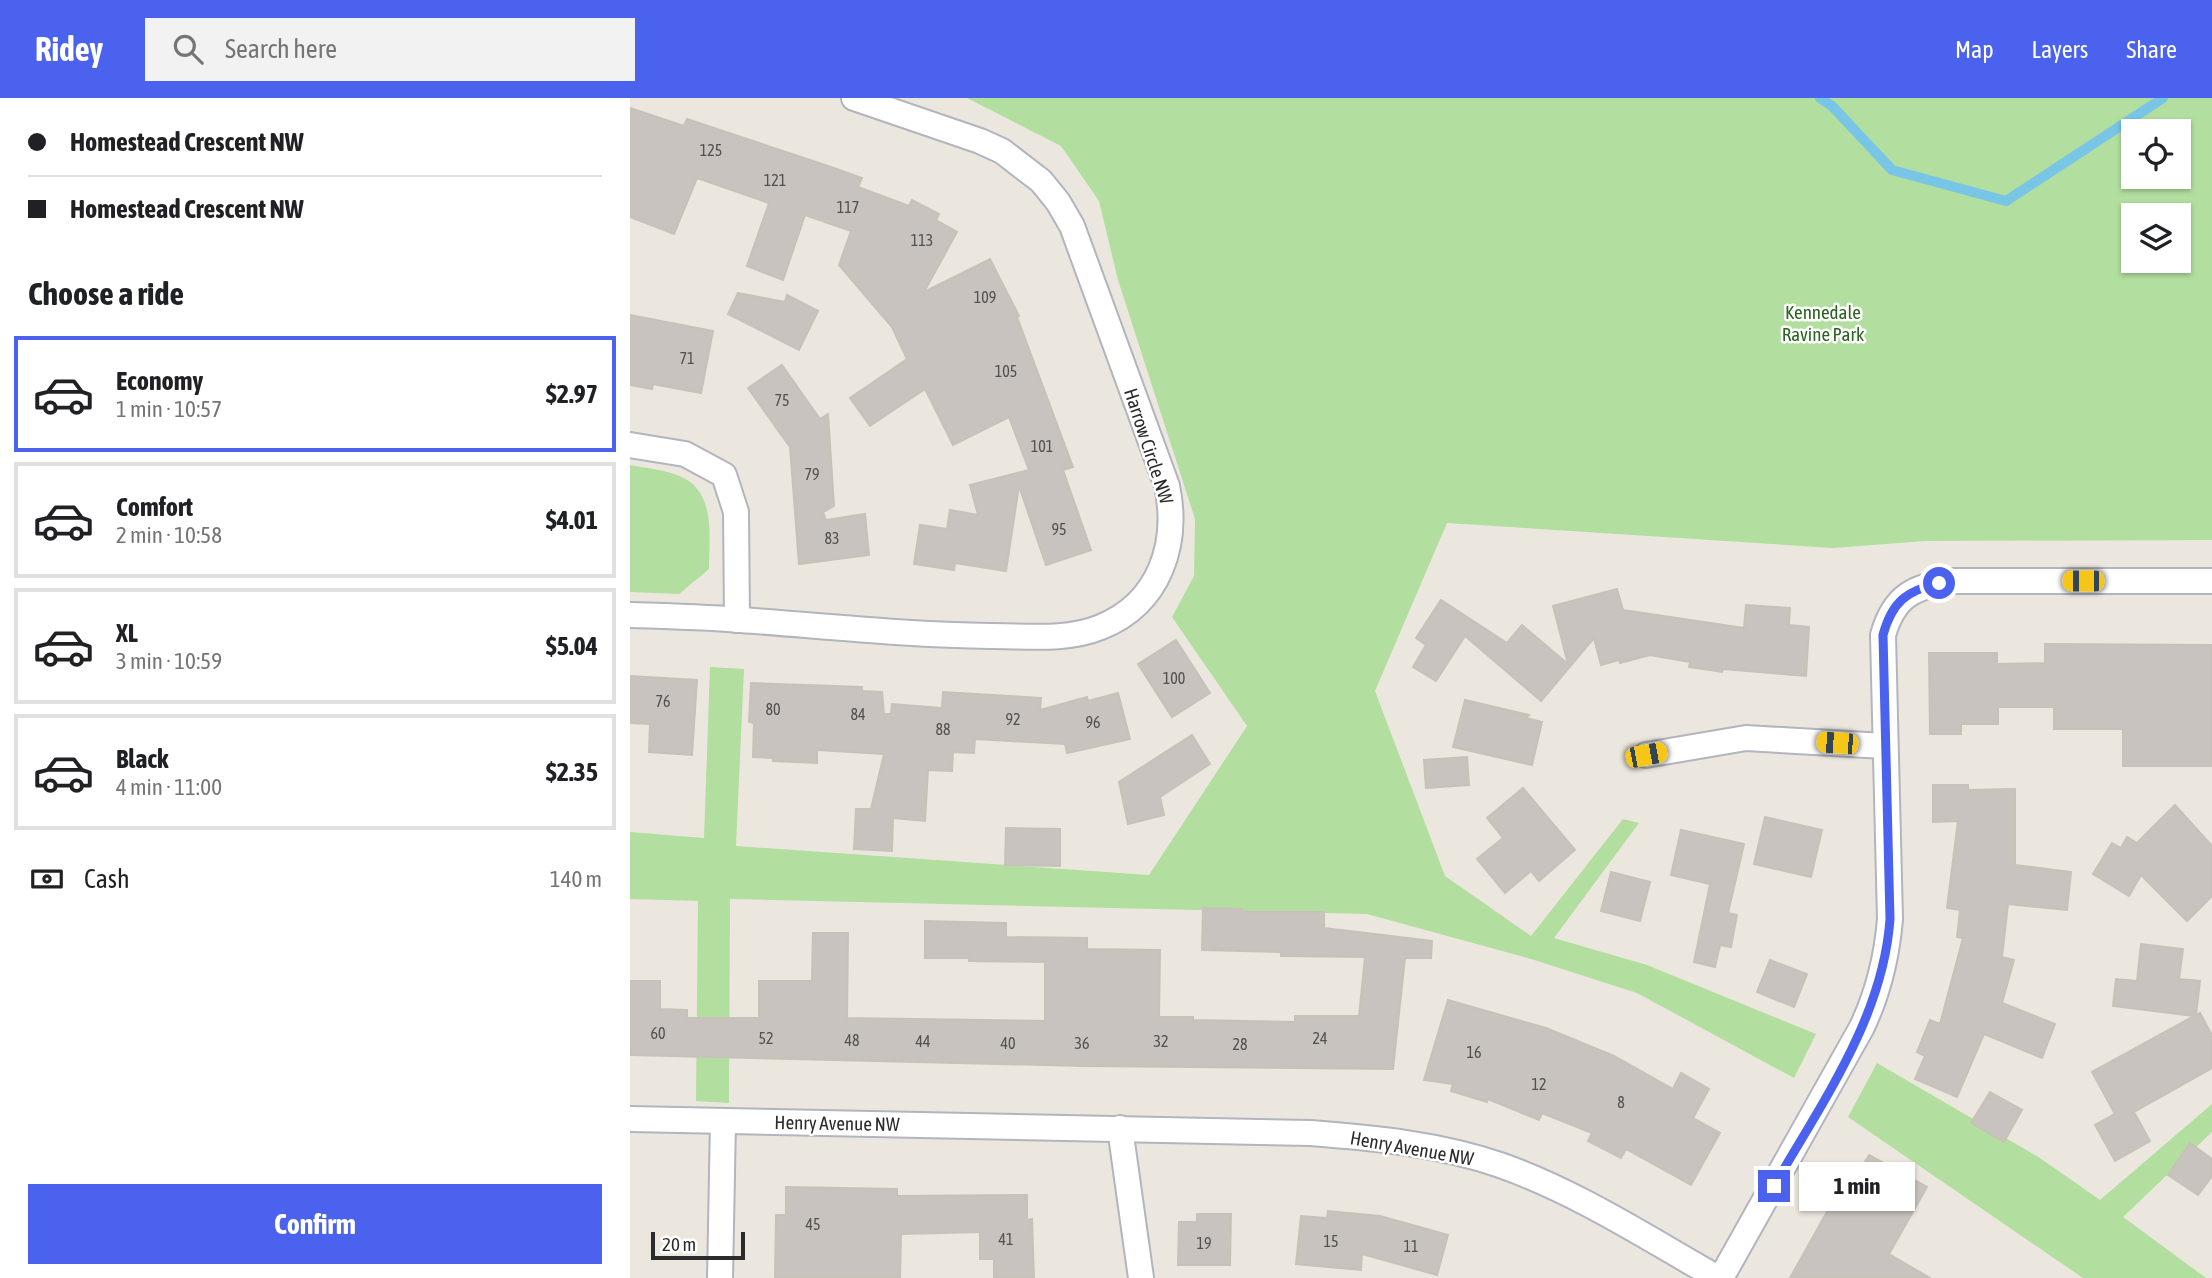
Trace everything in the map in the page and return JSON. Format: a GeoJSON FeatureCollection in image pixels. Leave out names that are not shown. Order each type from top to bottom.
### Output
{"type":"FeatureCollection","features":[{"type":"Feature","properties":{"kind":"street","name":"Harrow Circle NW"},"geometry":{"type":"LineString","coordinates":[[630,615],[936,635],[1057,636],[1102,626],[1122,615],[1140,600],[1154,582],[1164,561],[1172,524],[1167,486],[1077,239],[1058,202],[1041,181],[1002,151],[854,98]]}},
{"type":"Feature","properties":{"kind":"street"},"geometry":{"type":"LineString","coordinates":[[630,446],[685,454],[724,475],[736,512],[737,620]]}},
{"type":"Feature","properties":{"kind":"street"},"geometry":{"type":"LineString","coordinates":[[1719,1278],[1840,1070],[1872,1006],[1884,960],[1890,919],[1883,635],[1888,617],[1895,606],[1913,591],[1953,581],[2212,581]]}},
{"type":"Feature","properties":{"kind":"street"},"geometry":{"type":"LineString","coordinates":[[1646,755],[1746,738],[1884,746]]}},
{"type":"Feature","properties":{"kind":"street","name":"Henry Avenue NW"},"geometry":{"type":"LineString","coordinates":[[630,1119],[1120,1128],[1351,1136],[1390,1140],[1461,1153],[1502,1166],[1588,1204],[1719,1278]]}},
{"type":"Feature","properties":{"kind":"street"},"geometry":{"type":"LineString","coordinates":[[720,1278],[723,1121]]}},
{"type":"Feature","properties":{"kind":"street"},"geometry":{"type":"LineString","coordinates":[[1120,1128],[1141,1278]]}},
{"type":"Feature","properties":{"kind":"green space","name":"Kennedale Ravine Park"},"geometry":{"type":"Polygon","coordinates":[[[967,98],[2212,98],[2212,540],[1925,541],[1833,548],[1447,523],[1375,691],[1445,876],[1531,936],[1623,819],[1639,823],[1554,938],[1647,965],[1816,1034],[1794,1078],[1637,993],[1528,958],[1367,914],[730,899],[729,1103],[696,1101],[698,901],[630,899],[630,832],[704,838],[710,667],[744,669],[736,846],[1149,875],[1247,726],[1172,617],[1194,576],[1195,519],[1118,280],[1099,201],[1061,146],[967,98]]]}},
{"type":"Feature","properties":{"kind":"green space"},"geometry":{"type":"Polygon","coordinates":[[[630,465],[669,472],[688,480],[698,489],[704,500],[708,513],[709,569],[679,594],[630,592],[630,465]]]}},
{"type":"Feature","properties":{"kind":"green space"},"geometry":{"type":"Polygon","coordinates":[[[1877,1063],[2040,1158],[2100,1200],[2212,1104],[2212,1132],[2123,1217],[2206,1278],[2083,1278],[1848,1117],[1877,1063]]]}},
{"type":"Feature","properties":{"kind":"building"},"geometry":{"type":"Polygon","coordinates":[[[630,108],[684,126],[687,119],[831,167],[862,178],[858,187],[909,206],[912,200],[939,214],[936,220],[957,232],[924,292],[990,259],[1019,316],[1017,317],[1073,467],[1063,470],[1091,550],[1046,565],[1019,486],[1006,571],[955,563],[954,570],[914,564],[920,525],[947,529],[950,510],[978,515],[970,485],[1029,470],[1009,417],[953,445],[925,389],[870,426],[850,398],[907,359],[892,327],[839,265],[851,231],[805,215],[783,280],[747,266],[769,203],[697,178],[674,234],[630,217],[630,108]]]}},
{"type":"Feature","properties":{"kind":"building"},"geometry":{"type":"Polygon","coordinates":[[[738,293],[785,302],[787,295],[818,311],[799,350],[728,314],[738,293]]]}},
{"type":"Feature","properties":{"kind":"building"},"geometry":{"type":"Polygon","coordinates":[[[630,315],[713,331],[701,393],[653,384],[652,389],[630,385],[630,315]]]}},
{"type":"Feature","properties":{"kind":"building"},"geometry":{"type":"Polygon","coordinates":[[[782,365],[820,419],[828,414],[834,506],[823,512],[826,520],[865,514],[869,555],[799,564],[790,447],[748,388],[782,365]]]}},
{"type":"Feature","properties":{"kind":"building"},"geometry":{"type":"Polygon","coordinates":[[[1617,589],[1623,610],[1744,628],[1746,605],[1790,608],[1789,625],[1809,627],[1806,676],[1723,669],[1722,672],[1689,667],[1690,662],[1650,655],[1601,665],[1594,638],[1541,701],[1465,636],[1436,681],[1413,667],[1426,645],[1416,638],[1441,600],[1507,643],[1522,625],[1568,664],[1553,606],[1617,589]]]}},
{"type":"Feature","properties":{"kind":"building"},"geometry":{"type":"Polygon","coordinates":[[[1176,640],[1210,693],[1172,717],[1138,664],[1176,640]]]}},
{"type":"Feature","properties":{"kind":"building"},"geometry":{"type":"Polygon","coordinates":[[[2045,644],[2212,645],[2212,766],[2123,766],[2123,729],[2054,729],[2054,707],[1998,707],[1998,724],[1961,724],[1961,734],[1930,734],[1929,653],[1997,653],[1997,664],[2045,663],[2045,644]]]}},
{"type":"Feature","properties":{"kind":"building"},"geometry":{"type":"Polygon","coordinates":[[[630,676],[697,680],[692,755],[649,752],[650,724],[630,723],[630,676]]]}},
{"type":"Feature","properties":{"kind":"building"},"geometry":{"type":"Polygon","coordinates":[[[751,683],[862,687],[862,691],[882,692],[884,714],[891,714],[892,704],[942,708],[943,692],[1041,698],[1040,710],[1087,697],[1088,701],[1118,693],[1130,739],[1067,753],[1065,744],[975,739],[974,753],[953,752],[952,771],[928,770],[925,821],[893,818],[892,851],[854,849],[856,809],[871,809],[884,754],[817,750],[817,763],[773,761],[773,758],[753,757],[754,723],[749,722],[751,683]]]}},
{"type":"Feature","properties":{"kind":"building"},"geometry":{"type":"Polygon","coordinates":[[[1465,700],[1529,715],[1526,718],[1542,722],[1532,765],[1453,747],[1465,700]]]}},
{"type":"Feature","properties":{"kind":"building"},"geometry":{"type":"Polygon","coordinates":[[[1192,735],[1210,764],[1160,797],[1164,815],[1128,824],[1119,782],[1192,735]]]}},
{"type":"Feature","properties":{"kind":"building"},"geometry":{"type":"Polygon","coordinates":[[[1467,757],[1469,785],[1426,788],[1424,760],[1467,757]]]}},
{"type":"Feature","properties":{"kind":"building"},"geometry":{"type":"Polygon","coordinates":[[[1933,785],[1968,785],[1968,790],[2015,789],[2015,865],[2071,872],[2067,910],[2008,904],[2002,957],[2014,960],[2002,1003],[2055,1024],[2042,1058],[1984,1034],[1957,1097],[1915,1079],[1925,1056],[1917,1052],[1930,1020],[1940,1024],[1963,938],[1957,937],[1960,910],[1947,908],[1958,821],[1933,822],[1933,785]]]}},
{"type":"Feature","properties":{"kind":"building"},"geometry":{"type":"Polygon","coordinates":[[[1523,788],[1575,850],[1539,881],[1531,871],[1505,893],[1477,859],[1503,838],[1487,818],[1523,788]]]}},
{"type":"Feature","properties":{"kind":"building"},"geometry":{"type":"Polygon","coordinates":[[[2175,805],[2212,846],[2212,896],[2187,921],[2141,875],[2129,896],[2093,874],[2112,843],[2121,848],[2127,837],[2137,843],[2175,805]]]}},
{"type":"Feature","properties":{"kind":"building"},"geometry":{"type":"Polygon","coordinates":[[[1765,817],[1822,830],[1811,877],[1754,864],[1765,817]]]}},
{"type":"Feature","properties":{"kind":"building"},"geometry":{"type":"Polygon","coordinates":[[[1006,828],[1060,829],[1060,866],[1005,865],[1006,828]]]}},
{"type":"Feature","properties":{"kind":"building"},"geometry":{"type":"Polygon","coordinates":[[[1681,830],[1744,844],[1728,913],[1737,915],[1731,947],[1720,945],[1715,967],[1694,962],[1710,884],[1671,875],[1681,830]]]}},
{"type":"Feature","properties":{"kind":"building"},"geometry":{"type":"Polygon","coordinates":[[[1611,872],[1650,882],[1640,921],[1601,911],[1611,872]]]}},
{"type":"Feature","properties":{"kind":"building"},"geometry":{"type":"Polygon","coordinates":[[[1203,908],[1242,909],[1242,912],[1324,912],[1324,928],[1432,941],[1431,958],[1405,958],[1393,1069],[1083,1066],[630,1055],[630,981],[660,981],[660,1009],[687,1010],[687,1018],[759,1018],[759,981],[812,981],[813,933],[848,933],[847,1018],[1045,1021],[1045,962],[925,958],[925,921],[1006,923],[1006,937],[1087,938],[1087,949],[1160,950],[1159,1017],[1295,1022],[1295,1016],[1359,1016],[1365,957],[1281,956],[1281,952],[1202,950],[1203,908]]]}},
{"type":"Feature","properties":{"kind":"building"},"geometry":{"type":"Polygon","coordinates":[[[2141,944],[2183,949],[2179,979],[2200,981],[2196,1015],[2200,1013],[2212,1035],[2212,1068],[2134,1112],[2150,1141],[2115,1161],[2095,1125],[2115,1114],[2092,1072],[2194,1016],[2113,1006],[2116,979],[2137,981],[2141,944]]]}},
{"type":"Feature","properties":{"kind":"building"},"geometry":{"type":"Polygon","coordinates":[[[1770,960],[1807,974],[1794,1007],[1757,992],[1770,960]]]}},
{"type":"Feature","properties":{"kind":"building"},"geometry":{"type":"Polygon","coordinates":[[[1448,1000],[1546,1028],[1614,1056],[1673,1089],[1681,1073],[1709,1089],[1693,1118],[1720,1133],[1691,1185],[1626,1149],[1621,1158],[1588,1141],[1592,1133],[1542,1113],[1539,1120],[1488,1099],[1487,1102],[1451,1091],[1453,1084],[1424,1080],[1448,1000]]]}},
{"type":"Feature","properties":{"kind":"building"},"geometry":{"type":"Polygon","coordinates":[[[1990,1092],[2022,1110],[2004,1142],[1971,1123],[1990,1092]]]}},
{"type":"Feature","properties":{"kind":"building"},"geometry":{"type":"Polygon","coordinates":[[[2190,1143],[2212,1159],[2212,1176],[2198,1195],[2168,1175],[2190,1143]]]}},
{"type":"Feature","properties":{"kind":"building"},"geometry":{"type":"Polygon","coordinates":[[[1869,1155],[1927,1187],[1889,1254],[1930,1278],[1790,1278],[1848,1174],[1855,1178],[1869,1155]]]}},
{"type":"Feature","properties":{"kind":"building"},"geometry":{"type":"Polygon","coordinates":[[[786,1187],[897,1189],[897,1196],[1027,1195],[1027,1220],[1032,1219],[1034,1278],[994,1278],[994,1259],[980,1259],[980,1232],[901,1234],[900,1278],[775,1278],[776,1215],[786,1215],[786,1187]]]}},
{"type":"Feature","properties":{"kind":"building"},"geometry":{"type":"Polygon","coordinates":[[[1328,1211],[1380,1216],[1448,1235],[1437,1275],[1362,1254],[1361,1270],[1296,1264],[1301,1216],[1327,1218],[1328,1211]]]}},
{"type":"Feature","properties":{"kind":"building"},"geometry":{"type":"Polygon","coordinates":[[[1197,1214],[1231,1214],[1230,1265],[1178,1265],[1179,1222],[1197,1222],[1197,1214]]]}},
{"type":"Feature","properties":{"kind":"waterway"},"geometry":{"type":"LineString","coordinates":[[1820,98],[1832,106],[1892,170],[2006,201],[2163,98]]}},
{"type":"Feature","properties":{"kind":"route"},"geometry":{"type":"LineString","coordinates":[[1774,1186],[1840,1070],[1872,1006],[1889,937],[1890,919],[1883,635],[1888,617],[1904,597],[1913,591],[1939,583]]}}]}
